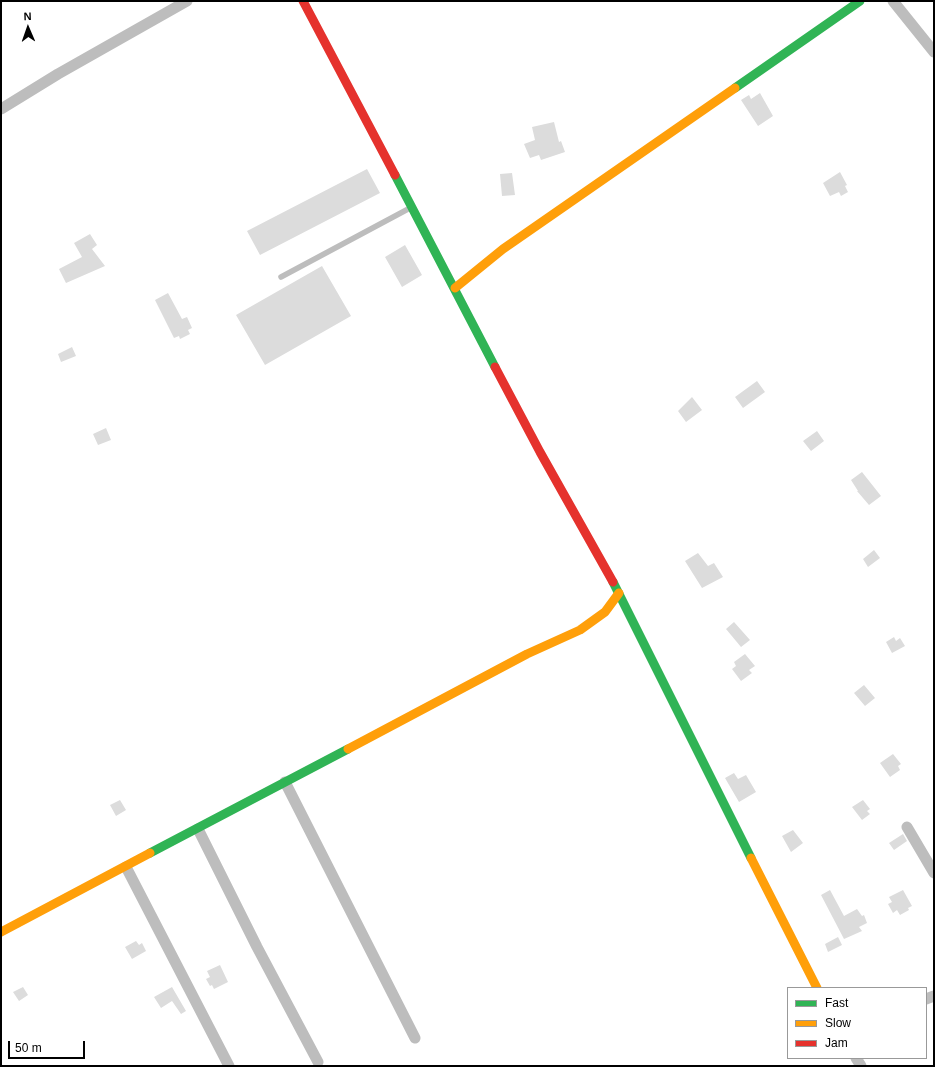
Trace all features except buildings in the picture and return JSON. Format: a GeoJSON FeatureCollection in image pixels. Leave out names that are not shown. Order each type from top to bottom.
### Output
{"type":"FeatureCollection","features":[{"type":"Feature","properties":{"kind":"street"},"geometry":{"type":"LineString","coordinates":[[1,110],[58,74],[187,1]]}},
{"type":"Feature","properties":{"kind":"street"},"geometry":{"type":"LineString","coordinates":[[303,1],[540,452],[619,594],[732,822],[816,987]]}},
{"type":"Feature","properties":{"kind":"street"},"geometry":{"type":"LineString","coordinates":[[455,288],[503,249],[860,1]]}},
{"type":"Feature","properties":{"kind":"street"},"geometry":{"type":"LineString","coordinates":[[893,1],[934,52]]}},
{"type":"Feature","properties":{"kind":"street"},"geometry":{"type":"LineString","coordinates":[[1,932],[527,654],[580,630],[605,612],[619,594]]}},
{"type":"Feature","properties":{"kind":"street"},"geometry":{"type":"LineString","coordinates":[[285,782],[415,1038]]}},
{"type":"Feature","properties":{"kind":"street"},"geometry":{"type":"LineString","coordinates":[[907,827],[934,873]]}},
{"type":"Feature","properties":{"kind":"street"},"geometry":{"type":"LineString","coordinates":[[198,829],[257,947],[318,1062]]}},
{"type":"Feature","properties":{"kind":"street"},"geometry":{"type":"LineString","coordinates":[[126,867],[229,1066]]}},
{"type":"Feature","properties":{"kind":"lane"},"geometry":{"type":"LineString","coordinates":[[281,277],[412,207]]}},
{"type":"Feature","properties":{"kind":"traffic: fast"},"geometry":{"type":"LineString","coordinates":[[735,88],[860,1]]}},
{"type":"Feature","properties":{"kind":"traffic: fast"},"geometry":{"type":"LineString","coordinates":[[395,175],[495,367]]}},
{"type":"Feature","properties":{"kind":"traffic: fast"},"geometry":{"type":"LineString","coordinates":[[613,582],[751,858]]}},
{"type":"Feature","properties":{"kind":"traffic: fast"},"geometry":{"type":"LineString","coordinates":[[150,853],[348,749]]}},
{"type":"Feature","properties":{"kind":"traffic: slow"},"geometry":{"type":"LineString","coordinates":[[455,288],[503,249],[735,88]]}},
{"type":"Feature","properties":{"kind":"traffic: slow"},"geometry":{"type":"LineString","coordinates":[[348,749],[527,654],[580,630],[605,612],[619,593]]}},
{"type":"Feature","properties":{"kind":"traffic: slow"},"geometry":{"type":"LineString","coordinates":[[1,932],[150,853]]}},
{"type":"Feature","properties":{"kind":"traffic: slow"},"geometry":{"type":"LineString","coordinates":[[751,858],[816,987]]}},
{"type":"Feature","properties":{"kind":"traffic: jam"},"geometry":{"type":"LineString","coordinates":[[303,1],[395,175]]}},
{"type":"Feature","properties":{"kind":"traffic: jam"},"geometry":{"type":"LineString","coordinates":[[495,367],[540,452],[613,582]]}}]}
